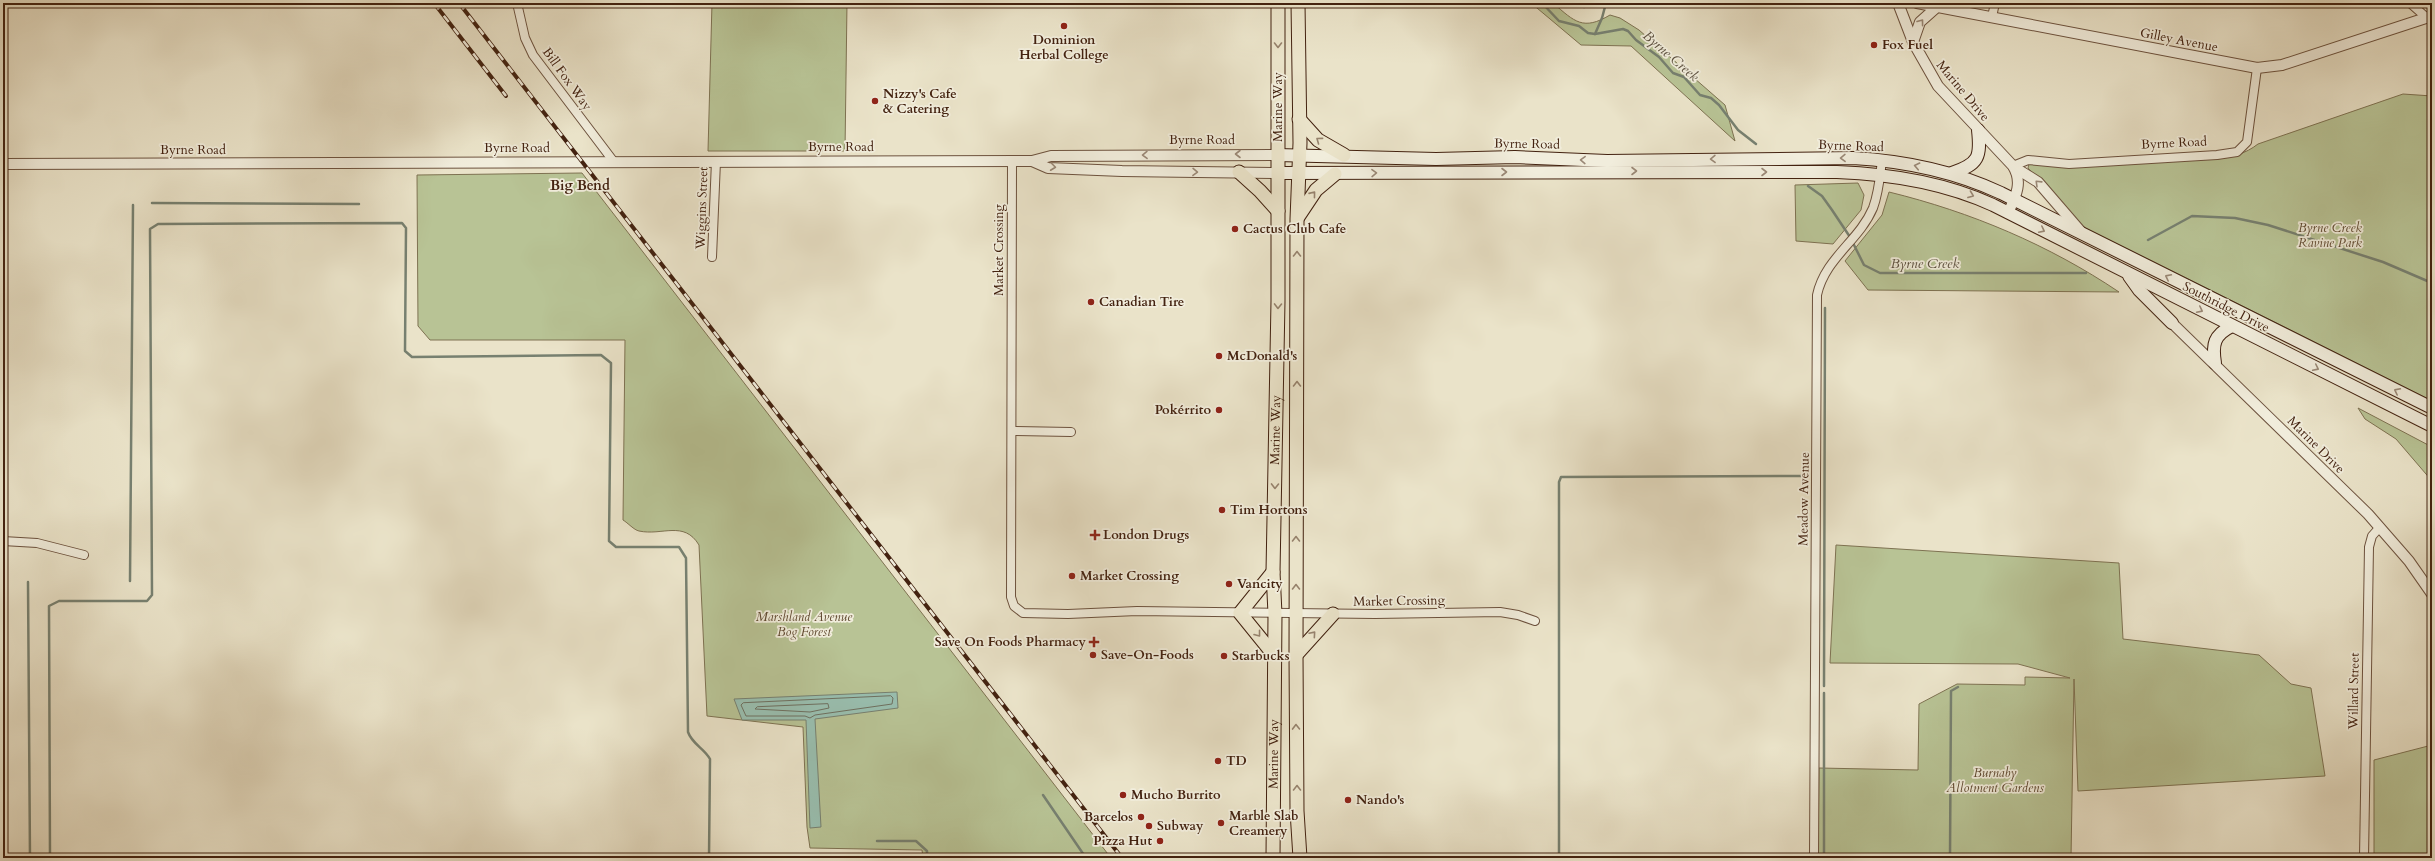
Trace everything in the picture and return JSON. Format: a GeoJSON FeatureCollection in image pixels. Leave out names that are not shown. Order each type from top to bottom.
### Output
{"type":"FeatureCollection","features":[{"type":"Feature","properties":{"kind":"main road","name":"Marine Way"},"geometry":{"type":"LineString","coordinates":[[1273,858],[1275,614],[1273,572],[1278,211],[1278,3]]}},
{"type":"Feature","properties":{"kind":"main road","name":"Marine Way"},"geometry":{"type":"LineString","coordinates":[[1298,3],[1300,155],[1297,219],[1296,655],[1297,811],[1300,858]]}},
{"type":"Feature","properties":{"kind":"main road"},"geometry":{"type":"LineString","coordinates":[[1299,119],[1318,140],[1344,155]]}},
{"type":"Feature","properties":{"kind":"main road"},"geometry":{"type":"LineString","coordinates":[[1952,173],[1970,166],[1976,160],[1980,147],[1978,130]]}},
{"type":"Feature","properties":{"kind":"main road","name":"Byrne Road"},"geometry":{"type":"LineString","coordinates":[[1277,155],[1344,155],[1436,158],[1515,157],[1607,160],[1853,158],[1882,160],[1952,173],[2014,200]]}},
{"type":"Feature","properties":{"kind":"main road","name":"Byrne Road"},"geometry":{"type":"LineString","coordinates":[[1278,173],[1336,174],[1601,171],[1880,174],[1934,183],[1972,195],[2008,213]]}},
{"type":"Feature","properties":{"kind":"main road"},"geometry":{"type":"LineString","coordinates":[[1239,172],[1260,190],[1278,211]]}},
{"type":"Feature","properties":{"kind":"main road"},"geometry":{"type":"LineString","coordinates":[[1297,219],[1311,196],[1320,185],[1336,174]]}},
{"type":"Feature","properties":{"kind":"main road","name":"Southridge Drive"},"geometry":{"type":"LineString","coordinates":[[2014,200],[2432,408]]}},
{"type":"Feature","properties":{"kind":"main road","name":"Southridge Drive"},"geometry":{"type":"LineString","coordinates":[[2008,213],[2432,426]]}},
{"type":"Feature","properties":{"kind":"main road"},"geometry":{"type":"LineString","coordinates":[[2127,273],[2139,290],[2172,323]]}},
{"type":"Feature","properties":{"kind":"main road"},"geometry":{"type":"LineString","coordinates":[[2215,363],[2213,348],[2215,340],[2219,334],[2232,326]]}},
{"type":"Feature","properties":{"kind":"main road"},"geometry":{"type":"LineString","coordinates":[[1273,572],[1240,613],[1274,655]]}},
{"type":"Feature","properties":{"kind":"main road"},"geometry":{"type":"LineString","coordinates":[[1296,655],[1333,614]]}},
{"type":"Feature","properties":{"kind":"street","name":"Bill Fox Way"},"geometry":{"type":"LineString","coordinates":[[516,3],[525,38],[533,55],[614,162]]}},
{"type":"Feature","properties":{"kind":"street","name":"Marine Drive"},"geometry":{"type":"LineString","coordinates":[[1898,3],[1913,42],[1938,86],[2013,166],[2038,182],[2082,233]]}},
{"type":"Feature","properties":{"kind":"street","name":"Gilley Avenue"},"geometry":{"type":"LineString","coordinates":[[1916,3],[2257,68],[2282,65],[2430,17]]}},
{"type":"Feature","properties":{"kind":"street"},"geometry":{"type":"LineString","coordinates":[[1992,17],[1995,3]]}},
{"type":"Feature","properties":{"kind":"street"},"geometry":{"type":"LineString","coordinates":[[2410,3],[2430,17]]}},
{"type":"Feature","properties":{"kind":"street"},"geometry":{"type":"LineString","coordinates":[[1913,42],[1920,22],[1938,6]]}},
{"type":"Feature","properties":{"kind":"street","name":"Byrne Road"},"geometry":{"type":"LineString","coordinates":[[2013,166],[2028,160],[2077,163],[2217,155],[2241,149],[2248,140],[2257,68]]}},
{"type":"Feature","properties":{"kind":"street","name":"Byrne Road"},"geometry":{"type":"LineString","coordinates":[[3,164],[1032,161],[1051,156],[1277,155]]}},
{"type":"Feature","properties":{"kind":"street","name":"Meadow Avenue"},"geometry":{"type":"LineString","coordinates":[[1814,858],[1817,295],[1822,275],[1858,230],[1872,208],[1879,186],[1882,160]]}},
{"type":"Feature","properties":{"kind":"street","name":"Wiggins Street"},"geometry":{"type":"LineString","coordinates":[[712,257],[716,161]]}},
{"type":"Feature","properties":{"kind":"street","name":"Market Crossing"},"geometry":{"type":"LineString","coordinates":[[1012,161],[1011,597],[1014,606],[1023,613],[1068,614],[1137,611],[1275,614],[1500,612],[1518,615],[1535,621]]}},
{"type":"Feature","properties":{"kind":"street","name":"Byrne Road"},"geometry":{"type":"LineString","coordinates":[[1032,161],[1055,168],[1122,171],[1278,173]]}},
{"type":"Feature","properties":{"kind":"street"},"geometry":{"type":"LineString","coordinates":[[2008,213],[2014,200],[2019,176],[2013,166]]}},
{"type":"Feature","properties":{"kind":"street","name":"Marine Drive"},"geometry":{"type":"LineString","coordinates":[[2172,323],[2215,363],[2380,527],[2409,561],[2432,594]]}},
{"type":"Feature","properties":{"kind":"street"},"geometry":{"type":"LineString","coordinates":[[1012,431],[1071,432]]}},
{"type":"Feature","properties":{"kind":"street","name":"Willard Street"},"geometry":{"type":"LineString","coordinates":[[2364,858],[2369,547],[2372,536],[2380,527]]}},
{"type":"Feature","properties":{"kind":"street"},"geometry":{"type":"LineString","coordinates":[[3,541],[37,543],[84,555]]}},
{"type":"Feature","properties":{"kind":"green space"},"geometry":{"type":"Polygon","coordinates":[[[712,3],[847,3],[845,151],[708,151],[712,3]]]}},
{"type":"Feature","properties":{"kind":"green space"},"geometry":{"type":"Polygon","coordinates":[[[1531,3],[1553,3],[1567,15],[1580,22],[1586,23],[1593,23],[1610,15],[1620,18],[1639,30],[1725,105],[1735,141],[1631,46],[1581,45],[1531,3]]]}},
{"type":"Feature","properties":{"kind":"green space","name":"Byrne Creek Ravine Park"},"geometry":{"type":"Polygon","coordinates":[[[2403,94],[2432,96],[2432,401],[2084,227],[2028,168],[2029,164],[2224,158],[2244,152],[2258,144],[2403,94]]]}},
{"type":"Feature","properties":{"kind":"green space","name":"Marshland Avenue Bog Forest"},"geometry":{"type":"Polygon","coordinates":[[[582,173],[1111,858],[923,858],[922,850],[810,848],[807,827],[803,727],[707,716],[699,545],[693,537],[687,533],[672,530],[648,532],[639,531],[623,520],[625,340],[430,340],[418,326],[417,175],[582,173]]]}},
{"type":"Feature","properties":{"kind":"green space"},"geometry":{"type":"Polygon","coordinates":[[[1858,183],[1864,195],[1861,210],[1833,244],[1796,241],[1795,185],[1858,183]]]}},
{"type":"Feature","properties":{"kind":"green space"},"geometry":{"type":"Polygon","coordinates":[[[1889,192],[1950,209],[2008,232],[2065,259],[2119,292],[1868,290],[1845,261],[1882,215],[1889,192]]]}},
{"type":"Feature","properties":{"kind":"green space"},"geometry":{"type":"Polygon","coordinates":[[[2358,408],[2432,447],[2432,481],[2396,439],[2365,419],[2358,408]]]}},
{"type":"Feature","properties":{"kind":"green space","name":"Burnaby Allotment Gardens"},"geometry":{"type":"Polygon","coordinates":[[[1836,545],[2119,563],[2123,639],[2259,655],[2291,684],[2311,688],[2325,776],[2078,791],[2074,679],[2071,858],[1818,858],[1819,768],[1918,770],[1919,704],[1957,684],[2025,685],[2025,677],[2070,678],[2018,664],[1830,663],[1836,545]]]}},
{"type":"Feature","properties":{"kind":"green space"},"geometry":{"type":"Polygon","coordinates":[[[2432,745],[2432,858],[2374,858],[2374,760],[2432,745]]]}},
{"type":"Feature","properties":{"kind":"water"},"geometry":{"type":"Polygon","coordinates":[[[897,692],[898,708],[815,719],[821,827],[810,828],[806,720],[742,720],[734,699],[897,692]]]}},
{"type":"Feature","properties":{"kind":"waterway","name":"Byrne Creek"},"geometry":{"type":"LineString","coordinates":[[1542,3],[1559,21],[1579,26],[1588,33],[1595,34],[1623,29],[1628,31],[1636,40],[1659,57],[1673,73],[1684,77],[1700,95],[1711,98],[1719,105],[1738,130],[1756,144]]}},
{"type":"Feature","properties":{"kind":"waterway"},"geometry":{"type":"LineString","coordinates":[[1579,3],[1584,7]]}},
{"type":"Feature","properties":{"kind":"waterway"},"geometry":{"type":"LineString","coordinates":[[1595,34],[1602,18],[1606,3]]}},
{"type":"Feature","properties":{"kind":"waterway","name":"Byrne Creek"},"geometry":{"type":"LineString","coordinates":[[1808,186],[1822,196],[1832,210],[1850,237],[1864,265],[1880,273],[2086,273]]}},
{"type":"Feature","properties":{"kind":"waterway"},"geometry":{"type":"LineString","coordinates":[[152,203],[359,204]]}},
{"type":"Feature","properties":{"kind":"waterway"},"geometry":{"type":"LineString","coordinates":[[130,581],[133,205]]}},
{"type":"Feature","properties":{"kind":"waterway","name":"Byrne Creek"},"geometry":{"type":"LineString","coordinates":[[2148,240],[2192,216],[2235,218],[2268,225],[2383,262],[2432,283]]}},
{"type":"Feature","properties":{"kind":"waterway"},"geometry":{"type":"LineString","coordinates":[[50,858],[49,606],[59,601],[147,601],[152,595],[150,229],[158,224],[402,223],[406,228],[405,351],[412,357],[601,355],[611,363],[609,541],[616,547],[679,547],[686,558],[688,732],[692,740],[710,759],[709,858]]}},
{"type":"Feature","properties":{"kind":"waterway"},"geometry":{"type":"LineString","coordinates":[[1824,686],[1825,308]]}},
{"type":"Feature","properties":{"kind":"waterway"},"geometry":{"type":"LineString","coordinates":[[1559,858],[1559,482],[1561,477],[1804,476]]}},
{"type":"Feature","properties":{"kind":"waterway"},"geometry":{"type":"LineString","coordinates":[[28,582],[30,858]]}},
{"type":"Feature","properties":{"kind":"waterway"},"geometry":{"type":"LineString","coordinates":[[1950,858],[1951,691],[1958,687]]}},
{"type":"Feature","properties":{"kind":"waterway"},"geometry":{"type":"LineString","coordinates":[[1824,693],[1824,858]]}},
{"type":"Feature","properties":{"kind":"waterway"},"geometry":{"type":"LineString","coordinates":[[1043,795],[1086,858]]}},
{"type":"Feature","properties":{"kind":"waterway"},"geometry":{"type":"LineString","coordinates":[[877,841],[916,841],[927,851],[927,858]]}},
{"type":"Feature","properties":{"kind":"railway"},"geometry":{"type":"LineString","coordinates":[[434,3],[506,96]]}},
{"type":"Feature","properties":{"kind":"railway"},"geometry":{"type":"LineString","coordinates":[[459,3],[1122,858]]}},
{"type":"Feature","properties":{"kind":"place","name":"Dominion Herbal College"},"geometry":{"type":"Point","coordinates":[1064,26]}},
{"type":"Feature","properties":{"kind":"place","name":"Fox Fuel"},"geometry":{"type":"Point","coordinates":[1874,45]}},
{"type":"Feature","properties":{"kind":"place","name":"Nizzy's Cafe & Catering"},"geometry":{"type":"Point","coordinates":[875,101]}},
{"type":"Feature","properties":{"kind":"place","name":"Cactus Club Cafe"},"geometry":{"type":"Point","coordinates":[1235,229]}},
{"type":"Feature","properties":{"kind":"place","name":"Canadian Tire"},"geometry":{"type":"Point","coordinates":[1091,302]}},
{"type":"Feature","properties":{"kind":"place","name":"McDonald's"},"geometry":{"type":"Point","coordinates":[1219,356]}},
{"type":"Feature","properties":{"kind":"place","name":"Pokérrito"},"geometry":{"type":"Point","coordinates":[1219,410]}},
{"type":"Feature","properties":{"kind":"place","name":"Tim Hortons"},"geometry":{"type":"Point","coordinates":[1222,510]}},
{"type":"Feature","properties":{"kind":"place","name":"London Drugs"},"geometry":{"type":"Point","coordinates":[1095,535]}},
{"type":"Feature","properties":{"kind":"place","name":"Market Crossing"},"geometry":{"type":"Point","coordinates":[1072,576]}},
{"type":"Feature","properties":{"kind":"place","name":"Vancity"},"geometry":{"type":"Point","coordinates":[1229,584]}},
{"type":"Feature","properties":{"kind":"place","name":"Save On Foods Pharmacy"},"geometry":{"type":"Point","coordinates":[1094,642]}},
{"type":"Feature","properties":{"kind":"place","name":"Save-On-Foods"},"geometry":{"type":"Point","coordinates":[1093,655]}},
{"type":"Feature","properties":{"kind":"place","name":"Starbucks"},"geometry":{"type":"Point","coordinates":[1224,656]}},
{"type":"Feature","properties":{"kind":"place","name":"TD"},"geometry":{"type":"Point","coordinates":[1218,761]}},
{"type":"Feature","properties":{"kind":"place","name":"Mucho Burrito"},"geometry":{"type":"Point","coordinates":[1123,795]}},
{"type":"Feature","properties":{"kind":"place","name":"Nando's"},"geometry":{"type":"Point","coordinates":[1348,800]}},
{"type":"Feature","properties":{"kind":"place","name":"Barcelos"},"geometry":{"type":"Point","coordinates":[1141,817]}},
{"type":"Feature","properties":{"kind":"place","name":"Marble Slab Creamery"},"geometry":{"type":"Point","coordinates":[1221,823]}},
{"type":"Feature","properties":{"kind":"place","name":"Subway"},"geometry":{"type":"Point","coordinates":[1149,826]}},
{"type":"Feature","properties":{"kind":"place","name":"Pizza Hut"},"geometry":{"type":"Point","coordinates":[1160,841]}},
{"type":"Feature","properties":{"kind":"district","name":"Big Bend"},"geometry":{"type":"Point","coordinates":[580,185]}}]}
